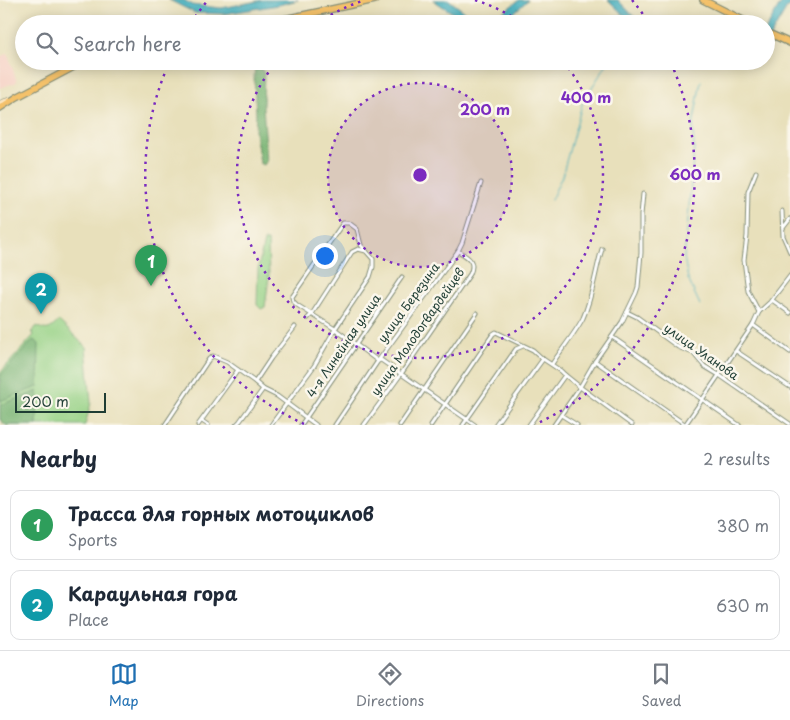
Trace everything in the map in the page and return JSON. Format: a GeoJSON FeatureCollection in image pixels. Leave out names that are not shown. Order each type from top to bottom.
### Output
{"type":"FeatureCollection","features":[{"type":"Feature","properties":{"kind":"highway"},"geometry":{"type":"LineString","coordinates":[[303,15],[375,0]]}},
{"type":"Feature","properties":{"kind":"highway"},"geometry":{"type":"LineString","coordinates":[[703,0],[733,15]]}},
{"type":"Feature","properties":{"kind":"highway"},"geometry":{"type":"LineString","coordinates":[[775,36],[790,43]]}},
{"type":"Feature","properties":{"kind":"highway"},"geometry":{"type":"LineString","coordinates":[[0,108],[68,70]]}},
{"type":"Feature","properties":{"kind":"main road"},"geometry":{"type":"LineString","coordinates":[[0,103],[15,98]]}},
{"type":"Feature","properties":{"kind":"street"},"geometry":{"type":"LineString","coordinates":[[756,172],[748,192],[748,236],[744,260],[748,291],[759,312]]}},
{"type":"Feature","properties":{"kind":"street","name":"улица Березина"},"geometry":{"type":"LineString","coordinates":[[335,425],[378,361],[458,251],[481,183]]}},
{"type":"Feature","properties":{"kind":"street"},"geometry":{"type":"LineString","coordinates":[[554,425],[622,322],[638,287],[643,194]]}},
{"type":"Feature","properties":{"kind":"street"},"geometry":{"type":"LineString","coordinates":[[782,212],[784,240],[790,252]]}},
{"type":"Feature","properties":{"kind":"street"},"geometry":{"type":"LineString","coordinates":[[783,228],[790,220]]}},
{"type":"Feature","properties":{"kind":"street"},"geometry":{"type":"LineString","coordinates":[[271,425],[314,366],[335,329],[370,277],[373,259],[361,244],[357,229],[349,223],[343,223],[292,297],[293,301],[295,304],[312,314],[335,329],[357,344],[378,361],[381,360],[475,425]]}},
{"type":"Feature","properties":{"kind":"street"},"geometry":{"type":"LineString","coordinates":[[308,318],[352,252],[358,249],[366,251]]}},
{"type":"Feature","properties":{"kind":"street"},"geometry":{"type":"LineString","coordinates":[[552,364],[582,319],[595,280],[602,249]]}},
{"type":"Feature","properties":{"kind":"street","name":"улица Молодогвардейцев"},"geometry":{"type":"LineString","coordinates":[[364,425],[470,274],[472,270],[471,261],[458,251]]}},
{"type":"Feature","properties":{"kind":"street"},"geometry":{"type":"LineString","coordinates":[[595,361],[686,425],[753,325],[759,312],[772,300],[790,276]]}},
{"type":"Feature","properties":{"kind":"street","name":"4-я Линейная улица"},"geometry":{"type":"LineString","coordinates":[[301,425],[402,277]]}},
{"type":"Feature","properties":{"kind":"street"},"geometry":{"type":"LineString","coordinates":[[772,300],[790,313]]}},
{"type":"Feature","properties":{"kind":"street","name":"улица Уланова"},"geometry":{"type":"LineString","coordinates":[[627,312],[638,317],[678,346],[693,354],[704,366],[790,424]]}},
{"type":"Feature","properties":{"kind":"street"},"geometry":{"type":"LineString","coordinates":[[400,425],[477,313]]}},
{"type":"Feature","properties":{"kind":"street"},"geometry":{"type":"LineString","coordinates":[[753,325],[790,352]]}},
{"type":"Feature","properties":{"kind":"street"},"geometry":{"type":"LineString","coordinates":[[256,382],[271,358],[295,327]]}},
{"type":"Feature","properties":{"kind":"street"},"geometry":{"type":"LineString","coordinates":[[431,425],[496,332],[533,350],[632,425]]}},
{"type":"Feature","properties":{"kind":"street"},"geometry":{"type":"LineString","coordinates":[[612,337],[739,425]]}},
{"type":"Feature","properties":{"kind":"street"},"geometry":{"type":"LineString","coordinates":[[463,425],[516,349],[524,346]]}},
{"type":"Feature","properties":{"kind":"street"},"geometry":{"type":"LineString","coordinates":[[736,350],[790,387]]}},
{"type":"Feature","properties":{"kind":"street"},"geometry":{"type":"LineString","coordinates":[[165,425],[209,359],[213,356],[227,362],[316,425]]}},
{"type":"Feature","properties":{"kind":"street"},"geometry":{"type":"LineString","coordinates":[[495,425],[543,358]]}},
{"type":"Feature","properties":{"kind":"street"},"geometry":{"type":"LineString","coordinates":[[198,425],[238,370]]}},
{"type":"Feature","properties":{"kind":"street"},"geometry":{"type":"LineString","coordinates":[[529,425],[565,376]]}},
{"type":"Feature","properties":{"kind":"street"},"geometry":{"type":"LineString","coordinates":[[236,425],[263,389]]}},
{"type":"Feature","properties":{"kind":"street"},"geometry":{"type":"LineString","coordinates":[[561,415],[577,425]]}},
{"type":"Feature","properties":{"kind":"street"},"geometry":{"type":"LineString","coordinates":[[202,420],[208,425]]}},
{"type":"Feature","properties":{"kind":"shaded area"},"geometry":{"type":"Polygon","coordinates":[[[8,54],[17,82],[0,88],[0,56],[8,54]]]}},
{"type":"Feature","properties":{"kind":"green space"},"geometry":{"type":"Polygon","coordinates":[[[255,70],[262,70],[264,73],[263,106],[267,161],[264,165],[260,163],[255,132],[255,70]]]}},
{"type":"Feature","properties":{"kind":"green space"},"geometry":{"type":"Polygon","coordinates":[[[264,241],[268,241],[269,277],[265,307],[261,309],[257,305],[258,269],[264,241]]]}},
{"type":"Feature","properties":{"kind":"green space"},"geometry":{"type":"Polygon","coordinates":[[[59,321],[86,347],[91,403],[85,425],[6,425],[0,420],[0,373],[34,335],[32,332],[37,326],[47,329],[59,321]]]}},
{"type":"Feature","properties":{"kind":"green space"},"geometry":{"type":"Polygon","coordinates":[[[33,340],[39,344],[38,387],[0,401],[0,376],[33,340]]]}},
{"type":"Feature","properties":{"kind":"green space"},"geometry":{"type":"Polygon","coordinates":[[[38,391],[37,425],[6,425],[0,420],[0,405],[38,391]]]}},
{"type":"Feature","properties":{"kind":"water"},"geometry":{"type":"Polygon","coordinates":[[[169,0],[184,0],[193,5],[221,8],[263,0],[298,0],[224,14],[195,13],[169,0]]]}},
{"type":"Feature","properties":{"kind":"water"},"geometry":{"type":"Polygon","coordinates":[[[433,0],[449,0],[469,15],[456,15],[433,0]]]}},
{"type":"Feature","properties":{"kind":"water"},"geometry":{"type":"Polygon","coordinates":[[[519,0],[528,0],[512,15],[499,15],[519,0]]]}},
{"type":"Feature","properties":{"kind":"water"},"geometry":{"type":"Polygon","coordinates":[[[608,0],[618,0],[632,15],[624,15],[608,0]]]}},
{"type":"Feature","properties":{"kind":"water"},"geometry":{"type":"Polygon","coordinates":[[[786,0],[790,0],[790,6],[775,29],[774,15],[779,6],[786,0]]]}},
{"type":"Feature","properties":{"kind":"waterway"},"geometry":{"type":"LineString","coordinates":[[551,200],[562,176],[583,101],[603,70]]}},
{"type":"Feature","properties":{"kind":"waterway"},"geometry":{"type":"LineString","coordinates":[[700,305],[688,279],[684,257],[694,148],[693,125],[701,81]]}},
{"type":"Feature","properties":{"kind":"place","name":"Трасса для горных мотоциклов"},"geometry":{"type":"Point","coordinates":[151,286]}},
{"type":"Feature","properties":{"kind":"place","name":"Караульная гора"},"geometry":{"type":"Point","coordinates":[41,314]}}]}
